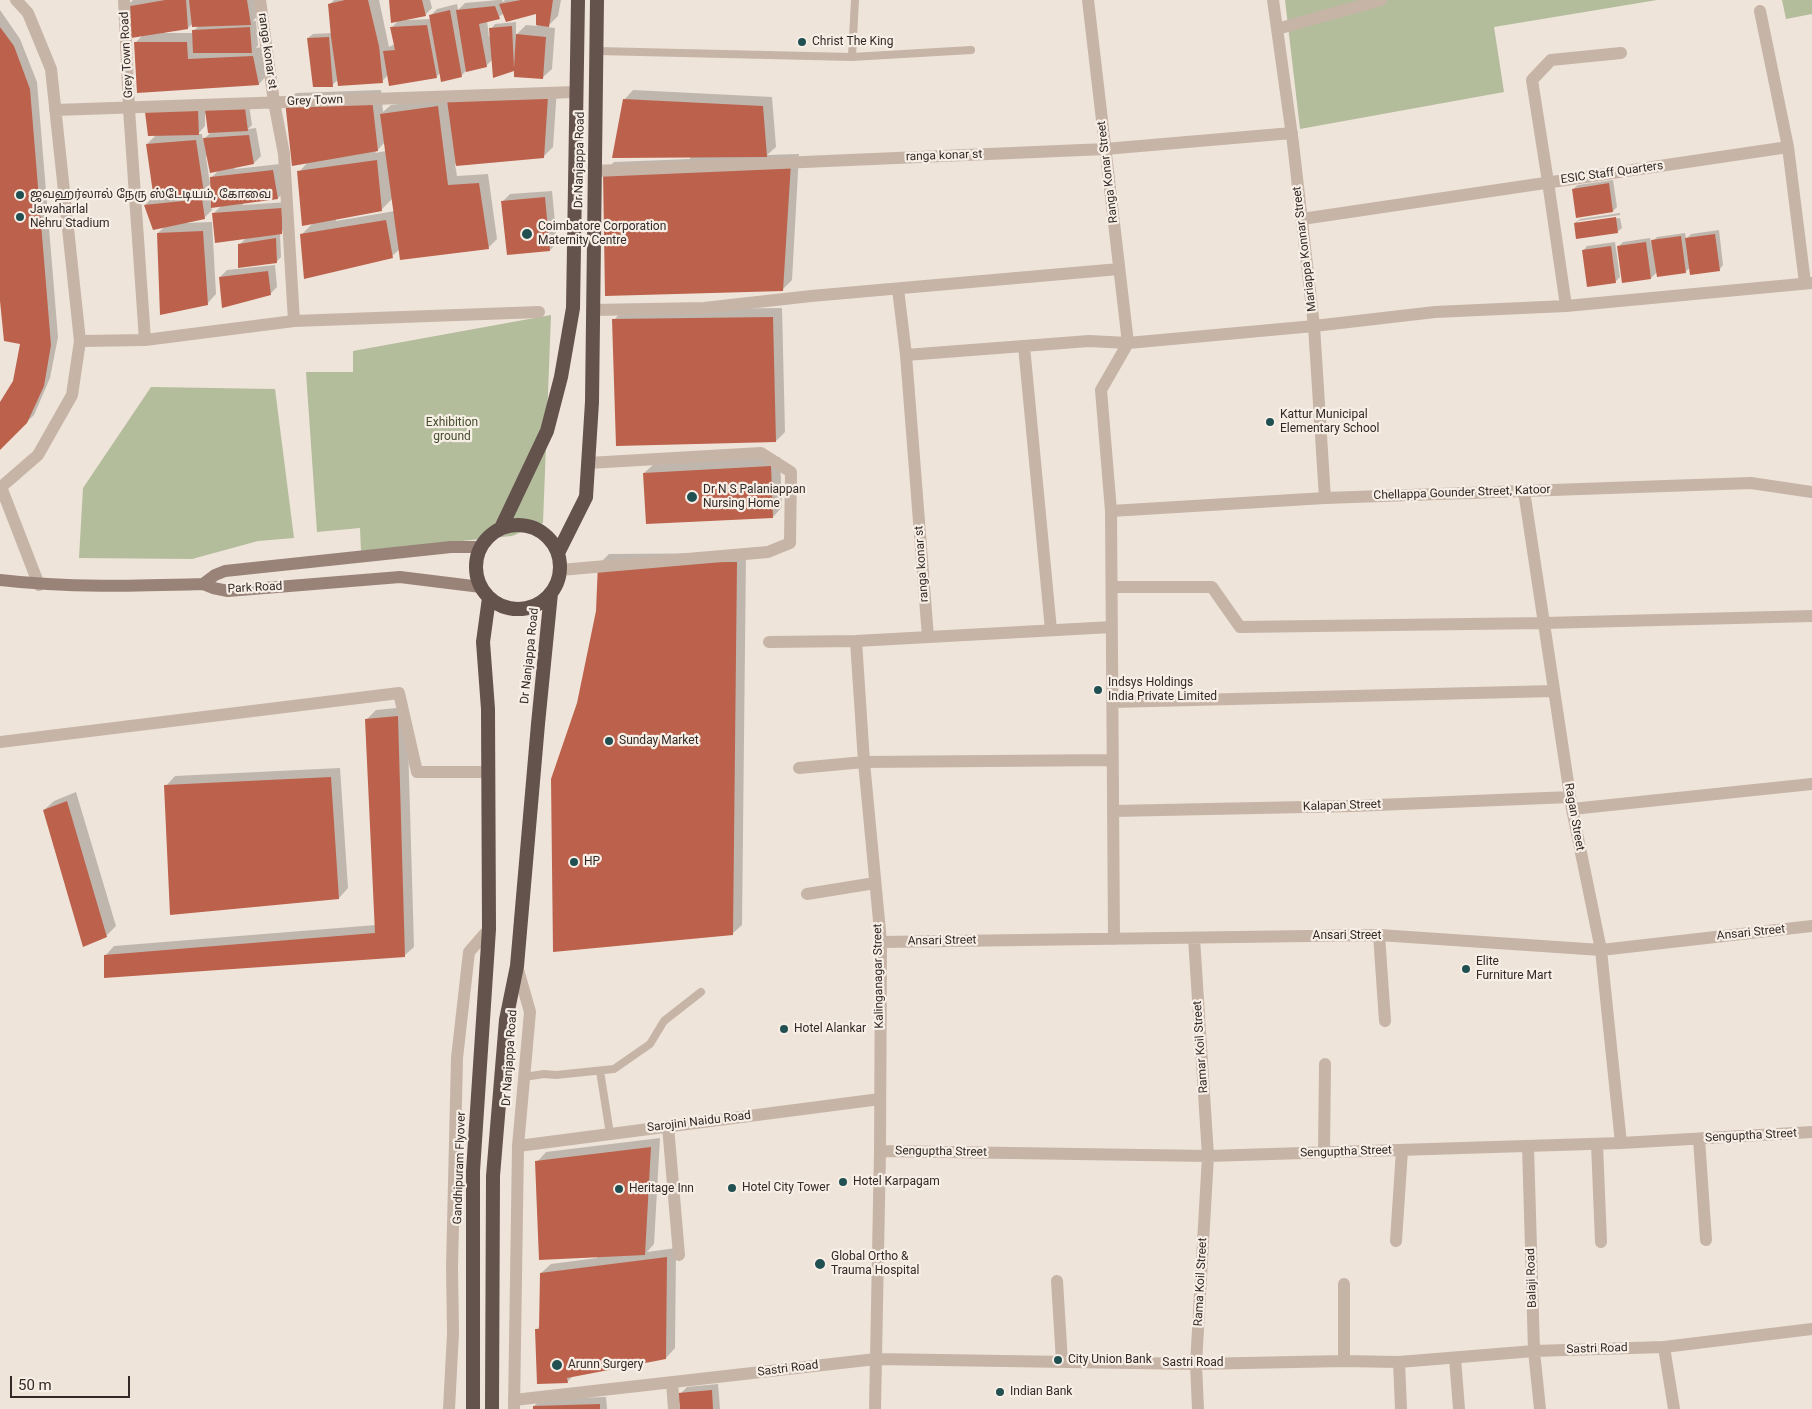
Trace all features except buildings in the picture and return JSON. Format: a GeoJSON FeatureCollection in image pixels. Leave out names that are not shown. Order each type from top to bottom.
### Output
{"type":"FeatureCollection","features":[{"type":"Feature","properties":{"kind":"highway","name":"Dr Nanjappa Road"},"geometry":{"type":"LineString","coordinates":[[501,528],[546,431],[559,386],[573,308],[575,92],[578,0]]}},
{"type":"Feature","properties":{"kind":"highway","name":"Dr Nanjappa Road"},"geometry":{"type":"LineString","coordinates":[[558,553],[586,497],[592,402],[597,0]]}},
{"type":"Feature","properties":{"kind":"highway"},"geometry":{"type":"LineString","coordinates":[[573,257],[593,258]]}},
{"type":"Feature","properties":{"kind":"highway"},"geometry":{"type":"LineString","coordinates":[[514,525],[528,526],[541,531],[552,541],[558,553],[560,570],[558,581],[552,593],[541,602],[529,608],[515,609],[501,606],[485,593],[476,574],[476,560],[480,547],[489,536],[501,528],[514,525]]}},
{"type":"Feature","properties":{"kind":"highway"},"geometry":{"type":"LineString","coordinates":[[485,593],[483,642],[488,709],[489,929]]}},
{"type":"Feature","properties":{"kind":"highway","name":"Dr Nanjappa Road"},"geometry":{"type":"LineString","coordinates":[[517,966],[538,724],[552,593]]}},
{"type":"Feature","properties":{"kind":"highway","name":"Gandhipuram Flyover"},"geometry":{"type":"LineString","coordinates":[[474,1409],[473,1171],[489,929]]}},
{"type":"Feature","properties":{"kind":"highway"},"geometry":{"type":"LineString","coordinates":[[492,1409],[493,1176],[506,1020],[517,966]]}},
{"type":"Feature","properties":{"kind":"main road"},"geometry":{"type":"LineString","coordinates":[[203,584],[215,575],[225,571],[451,547],[480,547]]}},
{"type":"Feature","properties":{"kind":"main road","name":"Park Road"},"geometry":{"type":"LineString","coordinates":[[0,580],[39,584],[134,586],[203,584],[228,591],[400,577],[485,593]]}},
{"type":"Feature","properties":{"kind":"street"},"geometry":{"type":"LineString","coordinates":[[16,0],[28,12],[51,69],[80,341],[72,395],[38,455],[1,488],[39,584]]}},
{"type":"Feature","properties":{"kind":"street","name":"Grey Town Road"},"geometry":{"type":"LineString","coordinates":[[124,0],[129,109],[145,340]]}},
{"type":"Feature","properties":{"kind":"street","name":"ranga konar st"},"geometry":{"type":"LineString","coordinates":[[260,0],[274,102],[284,154],[294,321]]}},
{"type":"Feature","properties":{"kind":"street","name":"Ranga Konar Street"},"geometry":{"type":"LineString","coordinates":[[1088,0],[1128,344]]}},
{"type":"Feature","properties":{"kind":"street","name":"Mariappa Konnar Street"},"geometry":{"type":"LineString","coordinates":[[1274,0],[1292,133],[1314,326],[1325,498]]}},
{"type":"Feature","properties":{"kind":"street"},"geometry":{"type":"LineString","coordinates":[[1278,29],[1381,0]]}},
{"type":"Feature","properties":{"kind":"street"},"geometry":{"type":"LineString","coordinates":[[906,355],[1089,340],[1128,344],[1435,312],[1566,306],[1808,283],[1788,147],[1760,11]]}},
{"type":"Feature","properties":{"kind":"street","name":"ESIC Staff Quarters"},"geometry":{"type":"LineString","coordinates":[[1621,53],[1551,60],[1532,80],[1548,182],[1788,147]]}},
{"type":"Feature","properties":{"kind":"street","name":"Grey Town"},"geometry":{"type":"LineString","coordinates":[[55,110],[129,109],[575,92]]}},
{"type":"Feature","properties":{"kind":"street","name":"ranga konar st"},"geometry":{"type":"LineString","coordinates":[[595,172],[1105,149],[1292,133]]}},
{"type":"Feature","properties":{"kind":"street"},"geometry":{"type":"LineString","coordinates":[[1302,219],[1548,182],[1566,306]]}},
{"type":"Feature","properties":{"kind":"street"},"geometry":{"type":"LineString","coordinates":[[592,310],[704,308],[1119,269]]}},
{"type":"Feature","properties":{"kind":"street","name":"ranga konar st"},"geometry":{"type":"LineString","coordinates":[[898,289],[906,355],[928,637]]}},
{"type":"Feature","properties":{"kind":"street"},"geometry":{"type":"LineString","coordinates":[[80,341],[145,340],[294,321],[539,312]]}},
{"type":"Feature","properties":{"kind":"street"},"geometry":{"type":"LineString","coordinates":[[1114,939],[1112,512],[1101,390],[1128,344]]}},
{"type":"Feature","properties":{"kind":"street"},"geometry":{"type":"LineString","coordinates":[[1024,346],[1051,630]]}},
{"type":"Feature","properties":{"kind":"street"},"geometry":{"type":"LineString","coordinates":[[560,570],[768,552],[790,543],[791,472],[761,453],[588,463]]}},
{"type":"Feature","properties":{"kind":"street","name":"Chellappa Gounder Street, Katoor"},"geometry":{"type":"LineString","coordinates":[[1112,512],[1325,498],[1751,483],[1812,492]]}},
{"type":"Feature","properties":{"kind":"street","name":"Ragan Street"},"geometry":{"type":"LineString","coordinates":[[1524,491],[1571,803],[1600,950],[1621,1143]]}},
{"type":"Feature","properties":{"kind":"street"},"geometry":{"type":"LineString","coordinates":[[1112,587],[1212,587],[1240,626],[1544,623],[1812,616]]}},
{"type":"Feature","properties":{"kind":"street"},"geometry":{"type":"LineString","coordinates":[[770,642],[928,637],[1112,627]]}},
{"type":"Feature","properties":{"kind":"street"},"geometry":{"type":"LineString","coordinates":[[856,640],[864,762]]}},
{"type":"Feature","properties":{"kind":"street"},"geometry":{"type":"LineString","coordinates":[[1113,702],[1554,691]]}},
{"type":"Feature","properties":{"kind":"street"},"geometry":{"type":"LineString","coordinates":[[0,742],[399,693],[417,772],[487,772]]}},
{"type":"Feature","properties":{"kind":"street"},"geometry":{"type":"LineString","coordinates":[[799,768],[864,762],[1113,760]]}},
{"type":"Feature","properties":{"kind":"street","name":"Kalinganagar Street"},"geometry":{"type":"LineString","coordinates":[[864,762],[881,942],[880,1151],[875,1409]]}},
{"type":"Feature","properties":{"kind":"street"},"geometry":{"type":"LineString","coordinates":[[1571,803],[1812,784]]}},
{"type":"Feature","properties":{"kind":"street","name":"Kalapan Street"},"geometry":{"type":"LineString","coordinates":[[1113,811],[1571,803]]}},
{"type":"Feature","properties":{"kind":"street"},"geometry":{"type":"LineString","coordinates":[[807,894],[875,883]]}},
{"type":"Feature","properties":{"kind":"street","name":"Ansari Street"},"geometry":{"type":"LineString","coordinates":[[881,942],[1379,935],[1600,950],[1812,926]]}},
{"type":"Feature","properties":{"kind":"street"},"geometry":{"type":"LineString","coordinates":[[449,1409],[453,1333],[452,1257],[457,1058],[469,952],[489,929]]}},
{"type":"Feature","properties":{"kind":"street"},"geometry":{"type":"LineString","coordinates":[[1379,935],[1386,1021]]}},
{"type":"Feature","properties":{"kind":"street","name":"Ramar Koil Street"},"geometry":{"type":"LineString","coordinates":[[1194,938],[1208,1156]]}},
{"type":"Feature","properties":{"kind":"street","name":"Dr Nanjappa Road"},"geometry":{"type":"LineString","coordinates":[[514,1404],[518,1146],[530,1012],[517,966]]}},
{"type":"Feature","properties":{"kind":"street"},"geometry":{"type":"LineString","coordinates":[[1324,1152],[1325,1064]]}},
{"type":"Feature","properties":{"kind":"street","name":"Sarojini Naidu Road"},"geometry":{"type":"LineString","coordinates":[[518,1146],[880,1099]]}},
{"type":"Feature","properties":{"kind":"street"},"geometry":{"type":"LineString","coordinates":[[668,1126],[679,1255]]}},
{"type":"Feature","properties":{"kind":"street","name":"Senguptha Street"},"geometry":{"type":"LineString","coordinates":[[880,1151],[1208,1156],[1597,1144],[1812,1132]]}},
{"type":"Feature","properties":{"kind":"street"},"geometry":{"type":"LineString","coordinates":[[1699,1139],[1706,1240]]}},
{"type":"Feature","properties":{"kind":"street"},"geometry":{"type":"LineString","coordinates":[[1597,1144],[1601,1242]]}},
{"type":"Feature","properties":{"kind":"street","name":"Balaji Road"},"geometry":{"type":"LineString","coordinates":[[1528,1146],[1534,1352],[1540,1409]]}},
{"type":"Feature","properties":{"kind":"street"},"geometry":{"type":"LineString","coordinates":[[1396,1241],[1402,1150]]}},
{"type":"Feature","properties":{"kind":"street","name":"Rama Koil Street"},"geometry":{"type":"LineString","coordinates":[[1198,1409],[1196,1364],[1208,1156]]}},
{"type":"Feature","properties":{"kind":"street"},"geometry":{"type":"LineString","coordinates":[[1057,1281],[1062,1362]]}},
{"type":"Feature","properties":{"kind":"street"},"geometry":{"type":"LineString","coordinates":[[1344,1284],[1344,1361]]}},
{"type":"Feature","properties":{"kind":"street","name":"Sastri Road"},"geometry":{"type":"LineString","coordinates":[[514,1404],[672,1382],[876,1359],[1196,1364],[1344,1361],[1399,1362],[1534,1352],[1664,1347],[1812,1328]]}},
{"type":"Feature","properties":{"kind":"street"},"geometry":{"type":"LineString","coordinates":[[1664,1347],[1674,1409]]}},
{"type":"Feature","properties":{"kind":"street"},"geometry":{"type":"LineString","coordinates":[[1455,1358],[1459,1409]]}},
{"type":"Feature","properties":{"kind":"street"},"geometry":{"type":"LineString","coordinates":[[1399,1362],[1401,1409]]}},
{"type":"Feature","properties":{"kind":"street"},"geometry":{"type":"LineString","coordinates":[[672,1382],[674,1409]]}},
{"type":"Feature","properties":{"kind":"lane"},"geometry":{"type":"LineString","coordinates":[[852,57],[855,0]]}},
{"type":"Feature","properties":{"kind":"lane"},"geometry":{"type":"LineString","coordinates":[[597,51],[852,57],[971,50]]}},
{"type":"Feature","properties":{"kind":"lane"},"geometry":{"type":"LineString","coordinates":[[524,1077],[614,1069],[650,1044],[664,1021],[700,992]]}},
{"type":"Feature","properties":{"kind":"lane"},"geometry":{"type":"LineString","coordinates":[[600,1071],[610,1134]]}},
{"type":"Feature","properties":{"kind":"green space"},"geometry":{"type":"Polygon","coordinates":[[[1285,0],[1657,0],[1494,27],[1504,92],[1300,129],[1285,0]]]}},
{"type":"Feature","properties":{"kind":"green space"},"geometry":{"type":"Polygon","coordinates":[[[1782,0],[1812,0],[1812,14],[1786,19],[1782,0]]]}},
{"type":"Feature","properties":{"kind":"green space","name":"Exhibition ground"},"geometry":{"type":"Polygon","coordinates":[[[551,315],[543,523],[512,536],[361,551],[360,528],[317,532],[306,372],[353,372],[353,351],[551,315]]]}},
{"type":"Feature","properties":{"kind":"green space"},"geometry":{"type":"Polygon","coordinates":[[[151,387],[275,389],[294,538],[258,541],[192,559],[79,558],[83,488],[151,387]]]}},
{"type":"Feature","properties":{"kind":"place","name":"Christ The King"},"geometry":{"type":"Point","coordinates":[802,42]}},
{"type":"Feature","properties":{"kind":"place","name":"ஜவஹர்லால் நேரு ஸ்டேடியம், கோவை"},"geometry":{"type":"Point","coordinates":[20,195]}},
{"type":"Feature","properties":{"kind":"place","name":"Jawaharlal Nehru Stadium"},"geometry":{"type":"Point","coordinates":[20,217]}},
{"type":"Feature","properties":{"kind":"place","name":"Coimbatore Corporation Maternity Centre"},"geometry":{"type":"Point","coordinates":[527,234]}},
{"type":"Feature","properties":{"kind":"place","name":"Kattur Municipal Elementary School"},"geometry":{"type":"Point","coordinates":[1270,422]}},
{"type":"Feature","properties":{"kind":"place","name":"Dr N S Palaniappan Nursing Home"},"geometry":{"type":"Point","coordinates":[692,497]}},
{"type":"Feature","properties":{"kind":"place","name":"Indsys Holdings India Private Limited"},"geometry":{"type":"Point","coordinates":[1098,690]}},
{"type":"Feature","properties":{"kind":"place","name":"Sunday Market"},"geometry":{"type":"Point","coordinates":[609,741]}},
{"type":"Feature","properties":{"kind":"place","name":"HP"},"geometry":{"type":"Point","coordinates":[574,862]}},
{"type":"Feature","properties":{"kind":"place","name":"Elite Furniture Mart"},"geometry":{"type":"Point","coordinates":[1466,969]}},
{"type":"Feature","properties":{"kind":"place","name":"Hotel Alankar"},"geometry":{"type":"Point","coordinates":[784,1029]}},
{"type":"Feature","properties":{"kind":"place","name":"Hotel Karpagam"},"geometry":{"type":"Point","coordinates":[843,1182]}},
{"type":"Feature","properties":{"kind":"place","name":"Hotel City Tower"},"geometry":{"type":"Point","coordinates":[732,1188]}},
{"type":"Feature","properties":{"kind":"place","name":"Heritage Inn"},"geometry":{"type":"Point","coordinates":[619,1189]}},
{"type":"Feature","properties":{"kind":"place","name":"Global Ortho & Trauma Hospital"},"geometry":{"type":"Point","coordinates":[820,1264]}},
{"type":"Feature","properties":{"kind":"place","name":"City Union Bank"},"geometry":{"type":"Point","coordinates":[1058,1360]}},
{"type":"Feature","properties":{"kind":"place","name":"Arunn Surgery"},"geometry":{"type":"Point","coordinates":[557,1365]}},
{"type":"Feature","properties":{"kind":"place","name":"Indian Bank"},"geometry":{"type":"Point","coordinates":[1000,1392]}}]}
